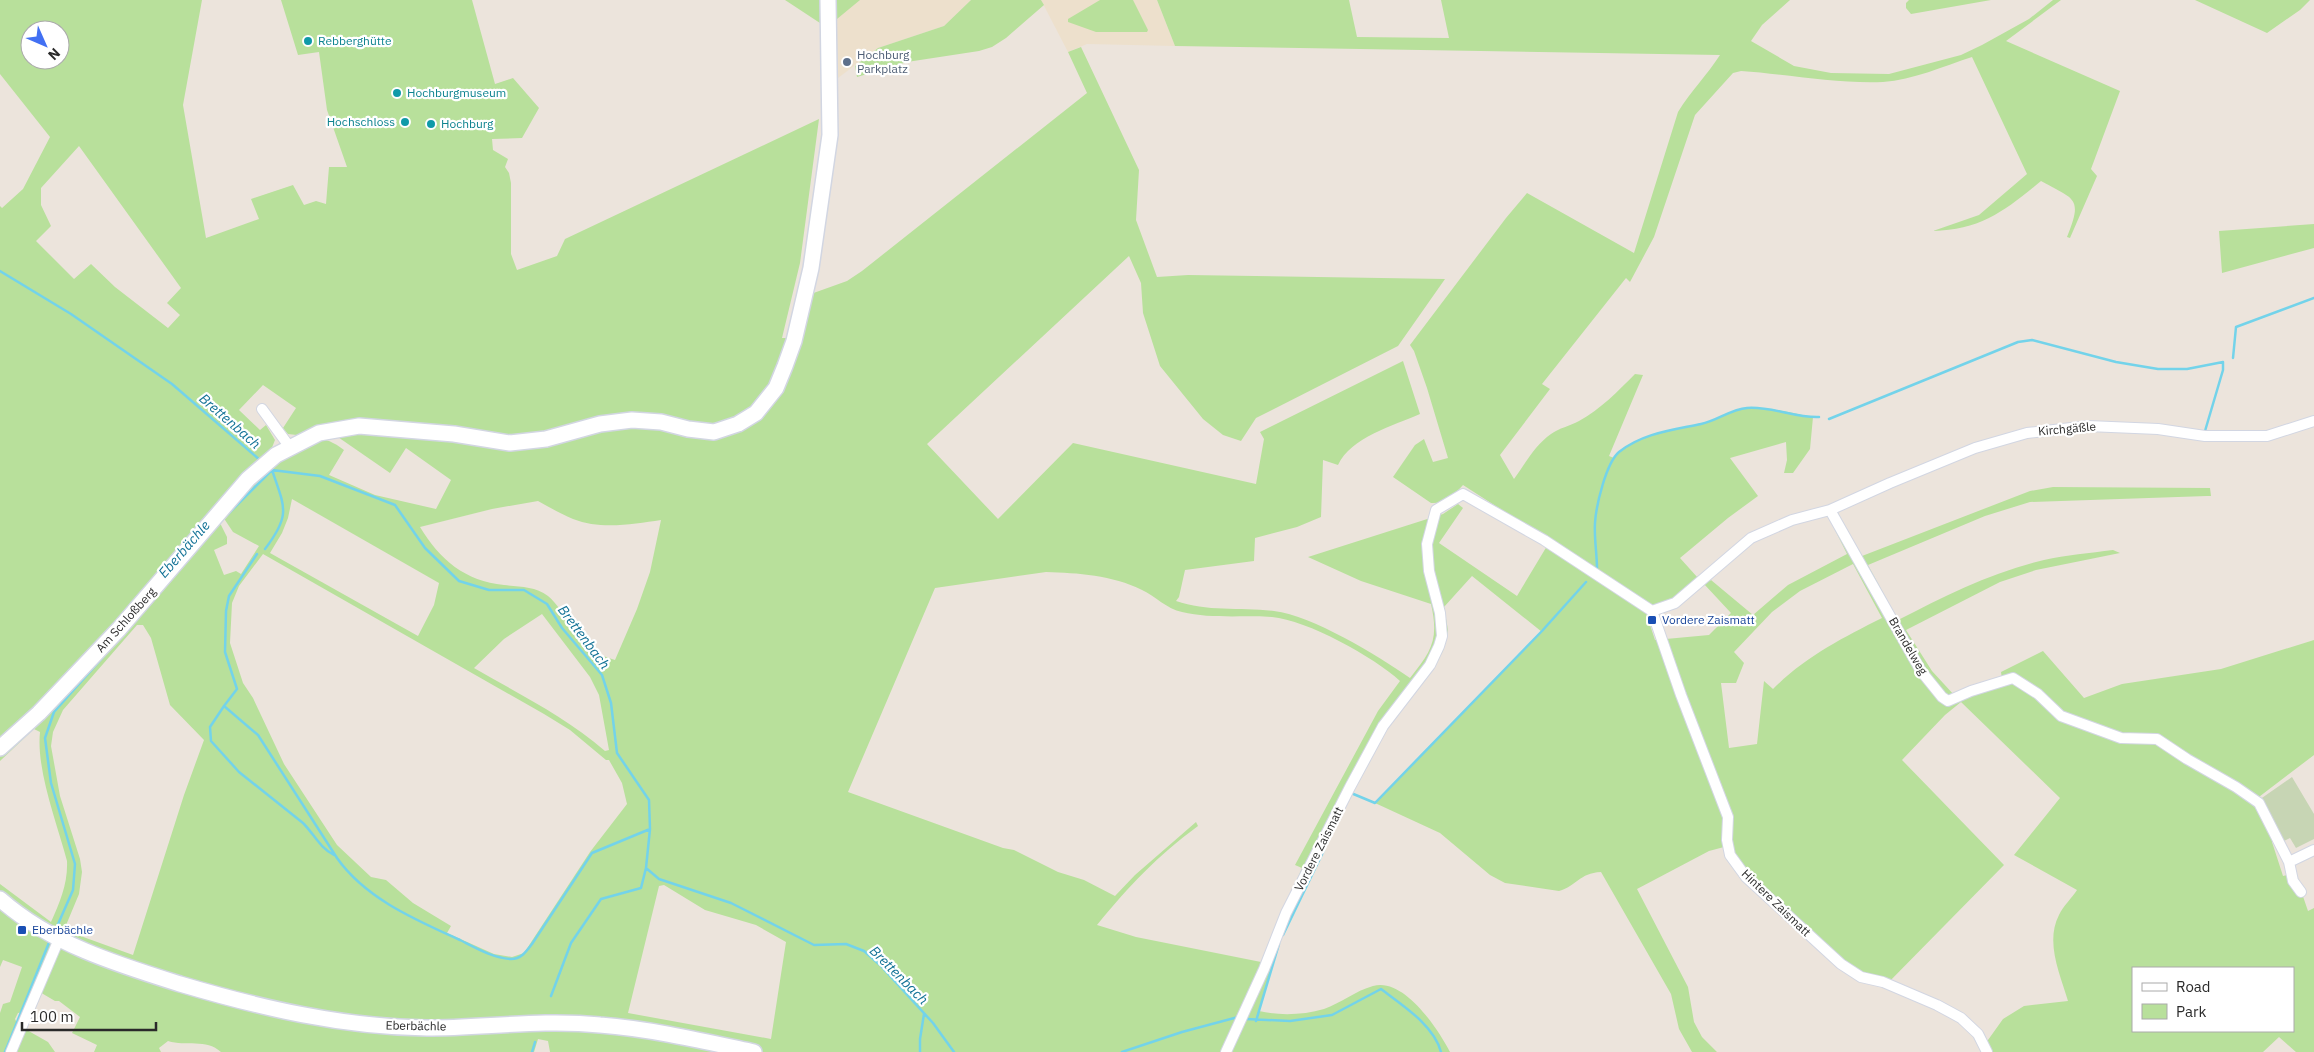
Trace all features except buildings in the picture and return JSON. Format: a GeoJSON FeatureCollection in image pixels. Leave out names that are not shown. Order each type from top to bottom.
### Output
{"type":"FeatureCollection","features":[{"type":"Feature","properties":{"kind":"street","name":"Am Schloßberg"},"geometry":{"type":"LineString","coordinates":[[0,748],[39,713],[81,670],[259,469],[289,446],[319,433],[359,426],[454,434],[510,443],[546,439],[600,424],[632,420],[714,432],[738,424],[756,412],[776,388],[785,366],[794,341],[811,268],[830,135],[828,0]]}},
{"type":"Feature","properties":{"kind":"street"},"geometry":{"type":"LineString","coordinates":[[262,409],[289,446]]}},
{"type":"Feature","properties":{"kind":"street","name":"Kirchgäßle"},"geometry":{"type":"LineString","coordinates":[[1830,510],[1975,448],[2027,433],[2088,426],[2158,429],[2205,436],[2267,436],[2314,421]]}},
{"type":"Feature","properties":{"kind":"street","name":"Vordere Zaismatt"},"geometry":{"type":"LineString","coordinates":[[1226,1052],[1264,969],[1286,913],[1350,787],[1383,726],[1430,665],[1439,646],[1442,636],[1441,620],[1429,571],[1428,544],[1436,510],[1463,494],[1544,540],[1652,610]]}},
{"type":"Feature","properties":{"kind":"street"},"geometry":{"type":"LineString","coordinates":[[1652,610],[1675,603],[1752,538],[1784,523],[1830,510]]}},
{"type":"Feature","properties":{"kind":"street","name":"Brandelweg"},"geometry":{"type":"LineString","coordinates":[[1830,510],[1921,671],[1942,697],[1948,701],[1956,699],[1971,691],[2013,678],[2038,694],[2061,716],[2121,738],[2157,739],[2186,759],[2236,787],[2259,803],[2289,862],[2293,881],[2301,892]]}},
{"type":"Feature","properties":{"kind":"street","name":"Hintere Zaismatt"},"geometry":{"type":"LineString","coordinates":[[1652,610],[1681,694],[1728,817],[1727,840],[1730,855],[1740,870],[1842,964],[1861,977],[1883,982],[1937,1005],[1961,1018],[1978,1034],[1987,1052]]}},
{"type":"Feature","properties":{"kind":"street"},"geometry":{"type":"LineString","coordinates":[[2289,862],[2314,850]]}},
{"type":"Feature","properties":{"kind":"street","name":"Eberbächle"},"geometry":{"type":"LineString","coordinates":[[0,899],[55,937],[82,950],[162,978],[259,1006],[306,1016],[389,1026],[427,1028],[545,1023],[599,1025],[660,1033],[754,1052]]}},
{"type":"Feature","properties":{"kind":"street"},"geometry":{"type":"LineString","coordinates":[[11,1052],[55,937]]}},
{"type":"Feature","properties":{"kind":"shaded area"},"geometry":{"type":"Polygon","coordinates":[[[832,0],[971,0],[944,26],[878,48],[834,81],[832,0]]]}},
{"type":"Feature","properties":{"kind":"shaded area"},"geometry":{"type":"Polygon","coordinates":[[[1041,0],[1157,0],[1175,46],[1087,44],[1068,52],[1041,0]]]}},
{"type":"Feature","properties":{"kind":"green space"},"geometry":{"type":"Polygon","coordinates":[[[0,0],[202,0],[183,105],[206,238],[259,219],[251,199],[293,185],[304,205],[316,201],[326,204],[329,167],[347,167],[327,110],[319,52],[298,55],[281,0],[472,0],[495,84],[513,78],[539,108],[522,138],[492,139],[493,150],[508,159],[505,167],[509,173],[511,183],[511,254],[517,270],[557,256],[565,239],[819,119],[800,263],[782,338],[791,338],[805,275],[816,211],[824,148],[827,83],[822,84],[823,25],[785,0],[860,0],[837,19],[833,18],[834,91],[828,201],[808,295],[847,281],[862,271],[1087,93],[1068,52],[1081,47],[1139,170],[1136,220],[1157,277],[1188,275],[1445,279],[1398,346],[1256,418],[1241,441],[1223,435],[1203,419],[1160,366],[1143,313],[1141,283],[1129,256],[927,444],[998,519],[1073,443],[1256,484],[1264,439],[1260,432],[1403,361],[1420,414],[1363,440],[1344,455],[1338,465],[1323,460],[1321,517],[1297,527],[1255,538],[1254,561],[1185,570],[1179,597],[1176,601],[1200,607],[1262,610],[1290,614],[1344,638],[1410,678],[1424,660],[1432,644],[1434,627],[1431,604],[1361,581],[1308,557],[1443,514],[1458,504],[1463,508],[1439,543],[1517,596],[1550,541],[1463,485],[1445,500],[1431,503],[1393,477],[1415,445],[1424,439],[1433,462],[1448,458],[1427,388],[1414,351],[1410,345],[1527,193],[1634,253],[1678,112],[1720,55],[1175,46],[1157,0],[1349,0],[1357,37],[1449,38],[1441,0],[1790,0],[1762,25],[1751,41],[1794,66],[1831,73],[1889,74],[1961,55],[2029,19],[2053,0],[2061,0],[2006,41],[2120,91],[2091,169],[2097,176],[2070,238],[2067,237],[2074,214],[2075,207],[2073,201],[2062,192],[2041,181],[2016,201],[1992,216],[1965,227],[1933,231],[1979,215],[2027,174],[1972,57],[1917,76],[1883,82],[1830,80],[1741,71],[1733,73],[1695,115],[1654,237],[1630,282],[1626,278],[1542,384],[1550,389],[1500,455],[1514,479],[1545,438],[1595,411],[1635,374],[1643,375],[1609,456],[1614,458],[1633,442],[1645,437],[1705,423],[1742,409],[1773,409],[1813,417],[1810,449],[1793,473],[1784,473],[1787,460],[1786,442],[1730,458],[1758,496],[1680,558],[1698,578],[1672,599],[1646,613],[1655,640],[1709,635],[1731,613],[1704,584],[1711,580],[1753,615],[1788,585],[1847,554],[1828,516],[1838,513],[1862,556],[2030,491],[2053,487],[2210,488],[2211,496],[2030,502],[1985,516],[1868,565],[1898,620],[1987,578],[2025,565],[2078,554],[2113,550],[2120,553],[2036,570],[2000,582],[1906,630],[1932,671],[1955,696],[2002,679],[2001,672],[2043,651],[2084,698],[2122,684],[2221,669],[2314,640],[2314,755],[2251,803],[2258,811],[2274,839],[2272,842],[2283,876],[2295,873],[2308,911],[2314,908],[2314,1052],[2296,1052],[2279,1037],[2263,1052],[1985,1052],[1983,1047],[2003,1019],[2024,1006],[2068,1001],[2055,958],[2053,936],[2059,915],[2077,890],[2014,855],[2060,798],[1961,702],[1945,715],[1902,760],[2004,865],[1885,986],[1855,976],[1803,935],[1762,897],[1732,861],[1724,847],[1709,851],[1637,889],[1688,987],[1694,1022],[1702,1037],[1717,1052],[1692,1052],[1679,1029],[1671,994],[1601,872],[1583,877],[1559,891],[1505,883],[1490,875],[1440,833],[1375,803],[1542,632],[1472,576],[1444,607],[1448,630],[1443,651],[1435,665],[1392,717],[1354,787],[1281,939],[1259,1011],[1300,1014],[1316,1011],[1324,1009],[1366,988],[1385,985],[1396,989],[1419,1007],[1450,1052],[550,1052],[548,1041],[538,1039],[534,1052],[221,1052],[209,1045],[168,1041],[159,1048],[161,1052],[94,1052],[97,1045],[72,1033],[80,1017],[59,1001],[55,1001],[33,988],[24,1012],[18,1013],[15,1019],[18,1025],[48,1042],[55,1052],[0,1052],[0,1013],[3,1004],[10,1002],[22,967],[3,960],[0,967],[0,884],[51,922],[65,885],[67,869],[67,861],[44,779],[41,763],[40,732],[34,729],[0,761],[0,206],[2,208],[23,189],[50,137],[0,74],[0,0]],[[79,146],[41,188],[41,205],[51,226],[36,241],[74,279],[91,264],[115,287],[168,328],[180,315],[167,303],[181,288],[79,146]],[[263,385],[239,410],[260,430],[266,425],[275,440],[271,450],[254,463],[263,473],[301,444],[310,440],[320,439],[331,442],[344,450],[329,475],[375,495],[436,509],[451,480],[406,448],[390,473],[335,435],[330,424],[297,435],[288,434],[283,428],[296,408],[263,385]],[[292,499],[288,518],[282,533],[270,553],[418,636],[434,605],[439,583],[292,499]],[[538,501],[492,509],[420,527],[445,559],[466,574],[490,583],[538,590],[548,596],[584,645],[599,655],[615,660],[637,609],[650,572],[661,520],[617,525],[595,524],[573,519],[538,501]],[[223,517],[219,521],[227,537],[227,544],[214,550],[224,575],[236,571],[241,574],[259,546],[233,532],[223,517]],[[263,554],[239,586],[232,603],[230,643],[243,683],[253,698],[284,764],[337,845],[371,877],[386,880],[413,903],[451,926],[447,933],[494,954],[512,957],[524,953],[590,852],[627,804],[622,783],[609,760],[606,760],[570,730],[544,714],[263,554]],[[1853,564],[1800,591],[1772,612],[1734,652],[1744,663],[1736,683],[1721,683],[1729,748],[1757,744],[1764,681],[1773,689],[1811,658],[1838,641],[1882,618],[1853,564]],[[1046,572],[935,588],[848,792],[1003,848],[1014,850],[1058,872],[1084,880],[1115,896],[1135,875],[1196,822],[1198,826],[1144,872],[1097,925],[1136,937],[1261,962],[1302,868],[1295,865],[1378,711],[1400,681],[1374,661],[1357,651],[1321,632],[1303,625],[1272,617],[1215,616],[1182,612],[1171,608],[1131,585],[1107,578],[1083,574],[1046,572]],[[542,614],[504,639],[474,668],[574,727],[605,751],[609,750],[599,695],[590,677],[542,614]],[[137,625],[63,710],[53,732],[51,746],[60,796],[80,859],[82,872],[79,894],[64,930],[133,955],[184,795],[204,740],[170,705],[151,638],[143,625],[137,625]],[[664,885],[659,886],[628,1013],[771,1039],[786,942],[756,925],[705,910],[664,885]]]}},
{"type":"Feature","properties":{"kind":"green space"},"geometry":{"type":"Polygon","coordinates":[[[971,0],[1041,0],[1044,5],[1006,38],[992,47],[979,51],[907,62],[857,77],[855,66],[878,48],[944,26],[971,0]]]}},
{"type":"Feature","properties":{"kind":"green space"},"geometry":{"type":"Polygon","coordinates":[[[1100,0],[1133,0],[1148,30],[1147,32],[1096,32],[1068,22],[1068,19],[1100,0]]]}},
{"type":"Feature","properties":{"kind":"green space"},"geometry":{"type":"Polygon","coordinates":[[[1909,0],[1991,0],[1911,14],[1906,8],[1906,3],[1909,0]]]}},
{"type":"Feature","properties":{"kind":"green space"},"geometry":{"type":"Polygon","coordinates":[[[2195,0],[2310,0],[2300,10],[2267,33],[2195,0]]]}},
{"type":"Feature","properties":{"kind":"green space"},"geometry":{"type":"Polygon","coordinates":[[[2314,224],[2314,248],[2222,273],[2219,231],[2314,224]]]}},
{"type":"Feature","properties":{"kind":"green space"},"geometry":{"type":"Polygon","coordinates":[[[2292,777],[2314,814],[2314,839],[2296,848],[2290,838],[2284,841],[2259,800],[2292,777]]]}},
{"type":"Feature","properties":{"kind":"waterway","name":"Brettenbach"},"geometry":{"type":"LineString","coordinates":[[0,271],[71,314],[172,384],[261,461]]}},
{"type":"Feature","properties":{"kind":"waterway"},"geometry":{"type":"LineString","coordinates":[[2233,358],[2236,327],[2314,298]]}},
{"type":"Feature","properties":{"kind":"waterway"},"geometry":{"type":"LineString","coordinates":[[1829,419],[2018,342],[2032,340],[2116,362],[2158,369],[2187,369],[2223,362],[2223,370],[2205,431]]}},
{"type":"Feature","properties":{"kind":"waterway"},"geometry":{"type":"LineString","coordinates":[[1597,569],[1595,534],[1597,506],[1610,465],[1619,452],[1648,436],[1707,422],[1741,409],[1756,408],[1801,416],[1819,417]]}},
{"type":"Feature","properties":{"kind":"waterway","name":"Brettenbach"},"geometry":{"type":"LineString","coordinates":[[269,468],[272,470],[320,476],[395,505],[425,548],[459,581],[489,590],[524,590],[547,604],[562,628],[602,675],[611,703],[617,753],[649,800],[650,829],[646,868],[659,879],[731,903],[814,945],[846,944],[864,951],[880,965],[933,1023],[954,1052]]}},
{"type":"Feature","properties":{"kind":"waterway"},"geometry":{"type":"LineString","coordinates":[[227,515],[272,470],[280,494],[283,511],[279,528],[265,549]]}},
{"type":"Feature","properties":{"kind":"waterway"},"geometry":{"type":"LineString","coordinates":[[257,554],[229,596],[226,611],[225,652],[237,689],[224,706],[258,735],[337,858],[362,885],[377,897],[409,916],[485,952],[498,957],[515,959],[528,950],[592,853],[650,829]]}},
{"type":"Feature","properties":{"kind":"waterway"},"geometry":{"type":"LineString","coordinates":[[1351,793],[1375,803],[1542,631],[1586,582]]}},
{"type":"Feature","properties":{"kind":"waterway","name":"Eberbächle"},"geometry":{"type":"LineString","coordinates":[[55,931],[73,890],[75,864],[51,783],[45,738],[54,712],[103,657]]}},
{"type":"Feature","properties":{"kind":"waterway"},"geometry":{"type":"LineString","coordinates":[[224,706],[210,727],[211,741],[239,772],[303,823],[321,845],[334,855]]}},
{"type":"Feature","properties":{"kind":"waterway"},"geometry":{"type":"LineString","coordinates":[[1283,935],[1324,850]]}},
{"type":"Feature","properties":{"kind":"waterway"},"geometry":{"type":"LineString","coordinates":[[551,996],[571,943],[601,899],[641,888],[646,868]]}},
{"type":"Feature","properties":{"kind":"waterway","name":"Eberbächle"},"geometry":{"type":"LineString","coordinates":[[5,1052],[50,940]]}},
{"type":"Feature","properties":{"kind":"waterway"},"geometry":{"type":"LineString","coordinates":[[1256,1021],[1279,944]]}},
{"type":"Feature","properties":{"kind":"waterway","name":"Brettenbach"},"geometry":{"type":"LineString","coordinates":[[1246,1019],[1290,1021],[1332,1015],[1381,989],[1424,1024],[1432,1033],[1441,1052]]}},
{"type":"Feature","properties":{"kind":"waterway"},"geometry":{"type":"LineString","coordinates":[[920,1052],[924,1014]]}},
{"type":"Feature","properties":{"kind":"waterway","name":"Brettenbach"},"geometry":{"type":"LineString","coordinates":[[1122,1052],[1182,1032],[1238,1017]]}},
{"type":"Feature","properties":{"kind":"waterway"},"geometry":{"type":"LineString","coordinates":[[532,1052],[535,1042]]}},
{"type":"Feature","properties":{"kind":"place","name":"Rebberghütte"},"geometry":{"type":"Point","coordinates":[308,41]}},
{"type":"Feature","properties":{"kind":"place","name":"Hochburg Parkplatz"},"geometry":{"type":"Point","coordinates":[847,62]}},
{"type":"Feature","properties":{"kind":"place","name":"Hochburgmuseum"},"geometry":{"type":"Point","coordinates":[397,93]}},
{"type":"Feature","properties":{"kind":"place","name":"Hochschloss"},"geometry":{"type":"Point","coordinates":[405,122]}},
{"type":"Feature","properties":{"kind":"place","name":"Hochburg"},"geometry":{"type":"Point","coordinates":[431,124]}},
{"type":"Feature","properties":{"kind":"place","name":"Vordere Zaismatt"},"geometry":{"type":"Point","coordinates":[1652,620]}},
{"type":"Feature","properties":{"kind":"place","name":"Eberbächle"},"geometry":{"type":"Point","coordinates":[22,930]}}]}
